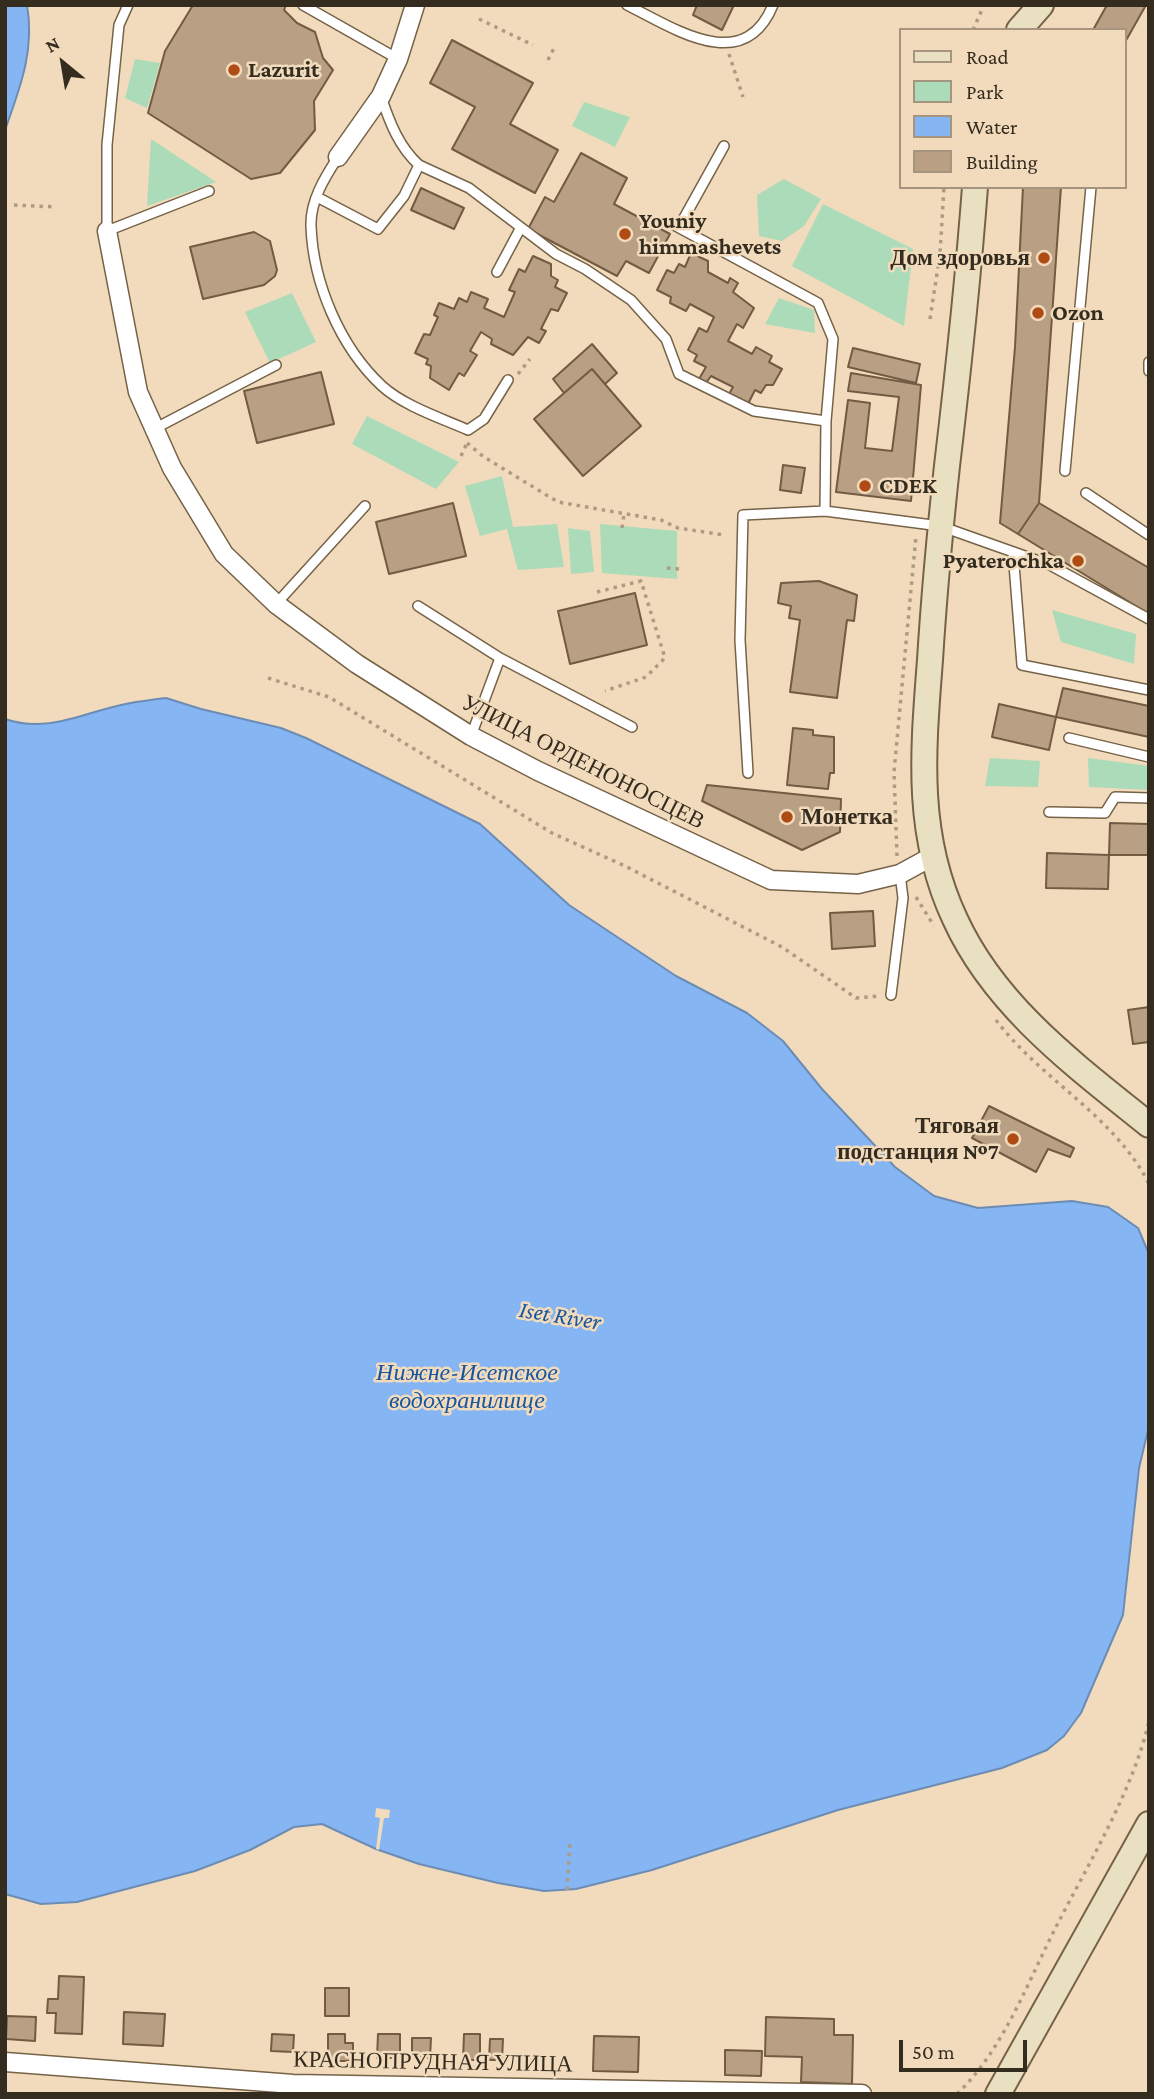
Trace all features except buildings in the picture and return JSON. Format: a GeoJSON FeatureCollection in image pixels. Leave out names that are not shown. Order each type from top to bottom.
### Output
{"type":"FeatureCollection","features":[{"type":"Feature","properties":{"kind":"main road"},"geometry":{"type":"LineString","coordinates":[[1018,28],[1024,5]]}},
{"type":"Feature","properties":{"kind":"main road"},"geometry":{"type":"LineString","coordinates":[[1019,28],[1041,5]]}},
{"type":"Feature","properties":{"kind":"main road"},"geometry":{"type":"LineString","coordinates":[[975,189],[968,290],[929,525],[922,751],[925,813],[933,856],[954,919],[977,959],[1005,998],[1068,1059],[1149,1125]]}},
{"type":"Feature","properties":{"kind":"main road"},"geometry":{"type":"LineString","coordinates":[[998,2094],[1149,1824]]}},
{"type":"Feature","properties":{"kind":"main road"},"geometry":{"type":"LineString","coordinates":[[987,2094],[1012,2069]]}},
{"type":"Feature","properties":{"kind":"street"},"geometry":{"type":"LineString","coordinates":[[338,157],[381,96],[398,59],[415,5]]}},
{"type":"Feature","properties":{"kind":"street","name":"УЛИЦА ОРДЕНОНОСЦЕВ"},"geometry":{"type":"LineString","coordinates":[[107,231],[138,392],[154,429],[172,468],[223,554],[276,604],[357,664],[471,736],[538,771],[771,880],[858,884],[900,874],[933,856]]}},
{"type":"Feature","properties":{"kind":"street","name":"КРАСНОПРУДНАЯ УЛИЦА"},"geometry":{"type":"LineString","coordinates":[[5,2062],[293,2089],[862,2094]]}},
{"type":"Feature","properties":{"kind":"lane"},"geometry":{"type":"LineString","coordinates":[[128,5],[119,25],[107,145],[107,231],[209,191]]}},
{"type":"Feature","properties":{"kind":"lane"},"geometry":{"type":"LineString","coordinates":[[303,5],[398,59]]}},
{"type":"Feature","properties":{"kind":"lane"},"geometry":{"type":"LineString","coordinates":[[627,5],[668,25],[726,45],[751,37],[763,26],[773,5]]}},
{"type":"Feature","properties":{"kind":"lane"},"geometry":{"type":"LineString","coordinates":[[381,96],[394,131],[409,155],[419,165],[470,188],[520,229],[631,300],[666,339],[679,374],[754,411],[826,421]]}},
{"type":"Feature","properties":{"kind":"lane"},"geometry":{"type":"LineString","coordinates":[[724,146],[677,226],[818,303],[833,339],[826,421],[825,511]]}},
{"type":"Feature","properties":{"kind":"lane"},"geometry":{"type":"LineString","coordinates":[[338,157],[317,197],[310,225],[317,264],[330,307],[352,355],[384,388],[468,430],[484,419],[509,380]]}},
{"type":"Feature","properties":{"kind":"lane"},"geometry":{"type":"LineString","coordinates":[[317,197],[378,229],[404,196],[419,165]]}},
{"type":"Feature","properties":{"kind":"lane"},"geometry":{"type":"LineString","coordinates":[[1065,471],[1091,189]]}},
{"type":"Feature","properties":{"kind":"lane"},"geometry":{"type":"LineString","coordinates":[[497,271],[520,229]]}},
{"type":"Feature","properties":{"kind":"lane"},"geometry":{"type":"LineString","coordinates":[[1149,362],[1149,371]]}},
{"type":"Feature","properties":{"kind":"lane"},"geometry":{"type":"LineString","coordinates":[[154,429],[276,365]]}},
{"type":"Feature","properties":{"kind":"lane"},"geometry":{"type":"LineString","coordinates":[[1086,493],[1149,535]]}},
{"type":"Feature","properties":{"kind":"lane"},"geometry":{"type":"LineString","coordinates":[[276,604],[365,506]]}},
{"type":"Feature","properties":{"kind":"lane"},"geometry":{"type":"LineString","coordinates":[[748,773],[740,640],[743,515],[825,511],[929,525],[1050,565],[1149,619]]}},
{"type":"Feature","properties":{"kind":"lane"},"geometry":{"type":"LineString","coordinates":[[1013,552],[1022,665],[1149,690]]}},
{"type":"Feature","properties":{"kind":"lane"},"geometry":{"type":"LineString","coordinates":[[418,606],[500,657],[632,727]]}},
{"type":"Feature","properties":{"kind":"lane"},"geometry":{"type":"LineString","coordinates":[[471,736],[500,657]]}},
{"type":"Feature","properties":{"kind":"lane"},"geometry":{"type":"LineString","coordinates":[[1069,738],[1149,757]]}},
{"type":"Feature","properties":{"kind":"lane"},"geometry":{"type":"LineString","coordinates":[[1049,812],[1105,813],[1115,797],[1149,798]]}},
{"type":"Feature","properties":{"kind":"lane"},"geometry":{"type":"LineString","coordinates":[[891,995],[903,898],[900,874]]}},
{"type":"Feature","properties":{"kind":"path"},"geometry":{"type":"LineString","coordinates":[[974,28],[984,5]]}},
{"type":"Feature","properties":{"kind":"path"},"geometry":{"type":"LineString","coordinates":[[479,19],[533,45]]}},
{"type":"Feature","properties":{"kind":"path"},"geometry":{"type":"LineString","coordinates":[[726,45],[743,97]]}},
{"type":"Feature","properties":{"kind":"path"},"geometry":{"type":"LineString","coordinates":[[548,60],[555,46]]}},
{"type":"Feature","properties":{"kind":"path"},"geometry":{"type":"LineString","coordinates":[[930,319],[940,254],[944,189]]}},
{"type":"Feature","properties":{"kind":"path"},"geometry":{"type":"LineString","coordinates":[[14,205],[56,207]]}},
{"type":"Feature","properties":{"kind":"path"},"geometry":{"type":"LineString","coordinates":[[522,371],[530,359]]}},
{"type":"Feature","properties":{"kind":"path"},"geometry":{"type":"LineString","coordinates":[[461,456],[467,443],[468,430]]}},
{"type":"Feature","properties":{"kind":"path"},"geometry":{"type":"LineString","coordinates":[[467,443],[558,502],[661,520],[678,528],[725,535]]}},
{"type":"Feature","properties":{"kind":"path"},"geometry":{"type":"LineString","coordinates":[[622,528],[624,514]]}},
{"type":"Feature","properties":{"kind":"path"},"geometry":{"type":"LineString","coordinates":[[929,525],[894,772],[894,839],[900,874],[935,927]]}},
{"type":"Feature","properties":{"kind":"path"},"geometry":{"type":"LineString","coordinates":[[667,568],[680,569]]}},
{"type":"Feature","properties":{"kind":"path"},"geometry":{"type":"LineString","coordinates":[[597,592],[640,581],[665,658],[646,677],[605,691]]}},
{"type":"Feature","properties":{"kind":"path"},"geometry":{"type":"LineString","coordinates":[[268,678],[329,697],[552,833],[625,866],[782,947],[856,998],[891,995]]}},
{"type":"Feature","properties":{"kind":"path"},"geometry":{"type":"LineString","coordinates":[[990,1012],[1013,1042],[1127,1148],[1149,1184]]}},
{"type":"Feature","properties":{"kind":"path"},"geometry":{"type":"LineString","coordinates":[[957,2094],[988,2058],[1021,1997],[1115,1810],[1149,1721]]}},
{"type":"Feature","properties":{"kind":"path"},"geometry":{"type":"LineString","coordinates":[[567,1890],[570,1842]]}},
{"type":"Feature","properties":{"kind":"green space"},"geometry":{"type":"Polygon","coordinates":[[[135,59],[160,63],[147,108],[125,98],[135,59]]]}},
{"type":"Feature","properties":{"kind":"green space"},"geometry":{"type":"Polygon","coordinates":[[[584,102],[630,117],[615,147],[572,126],[584,102]]]}},
{"type":"Feature","properties":{"kind":"green space"},"geometry":{"type":"Polygon","coordinates":[[[151,139],[216,182],[147,206],[151,139]]]}},
{"type":"Feature","properties":{"kind":"green space"},"geometry":{"type":"Polygon","coordinates":[[[784,179],[821,199],[804,226],[782,241],[759,236],[757,195],[784,179]]]}},
{"type":"Feature","properties":{"kind":"green space"},"geometry":{"type":"Polygon","coordinates":[[[823,204],[913,249],[904,326],[792,266],[823,204]]]}},
{"type":"Feature","properties":{"kind":"green space"},"geometry":{"type":"Polygon","coordinates":[[[292,293],[316,342],[270,363],[245,312],[292,293]]]}},
{"type":"Feature","properties":{"kind":"green space"},"geometry":{"type":"Polygon","coordinates":[[[779,298],[814,310],[815,333],[765,324],[779,298]]]}},
{"type":"Feature","properties":{"kind":"green space"},"geometry":{"type":"Polygon","coordinates":[[[367,416],[459,462],[436,489],[352,444],[367,416]]]}},
{"type":"Feature","properties":{"kind":"green space"},"geometry":{"type":"Polygon","coordinates":[[[502,476],[513,527],[557,524],[564,567],[518,570],[507,529],[480,536],[465,486],[502,476]]]}},
{"type":"Feature","properties":{"kind":"green space"},"geometry":{"type":"Polygon","coordinates":[[[600,524],[677,531],[677,579],[602,573],[600,524]]]}},
{"type":"Feature","properties":{"kind":"green space"},"geometry":{"type":"Polygon","coordinates":[[[568,528],[590,531],[594,572],[571,574],[568,528]]]}},
{"type":"Feature","properties":{"kind":"green space"},"geometry":{"type":"Polygon","coordinates":[[[1052,610],[1136,634],[1134,664],[1061,642],[1052,610]]]}},
{"type":"Feature","properties":{"kind":"green space"},"geometry":{"type":"Polygon","coordinates":[[[990,758],[1040,761],[1038,787],[985,786],[990,758]]]}},
{"type":"Feature","properties":{"kind":"green space"},"geometry":{"type":"Polygon","coordinates":[[[1088,758],[1149,766],[1149,790],[1089,787],[1088,758]]]}},
{"type":"Feature","properties":{"kind":"water"},"geometry":{"type":"Polygon","coordinates":[[[5,5],[27,5],[29,38],[25,69],[5,130],[5,5]]]}},
{"type":"Feature","properties":{"kind":"water","name":"Нижне-Исетское водохранилище"},"geometry":{"type":"Polygon","coordinates":[[[166,698],[281,728],[306,738],[480,824],[569,905],[676,976],[747,1013],[783,1041],[822,1089],[895,1167],[934,1196],[978,1208],[1072,1201],[1108,1207],[1138,1228],[1149,1254],[1149,1426],[1139,1468],[1123,1615],[1081,1713],[1064,1736],[1047,1750],[1002,1768],[838,1810],[652,1870],[576,1889],[544,1891],[419,1864],[376,1849],[322,1824],[294,1827],[250,1850],[195,1871],[77,1902],[41,1904],[5,1894],[5,719],[20,723],[48,723],[166,698]]]}},
{"type":"Feature","properties":{"kind":"pier"},"geometry":{"type":"Polygon","coordinates":[[[376,1808],[390,1810],[389,1818],[384,1818],[379,1850],[376,1849],[380,1818],[375,1817],[376,1808]]]}},
{"type":"Feature","properties":{"kind":"place","name":"Lazurit"},"geometry":{"type":"Point","coordinates":[234,70]}},
{"type":"Feature","properties":{"kind":"place","name":"Youniy himmashevets"},"geometry":{"type":"Point","coordinates":[625,234]}},
{"type":"Feature","properties":{"kind":"place","name":"Дом здоровья"},"geometry":{"type":"Point","coordinates":[1044,258]}},
{"type":"Feature","properties":{"kind":"place","name":"Ozon"},"geometry":{"type":"Point","coordinates":[1038,313]}},
{"type":"Feature","properties":{"kind":"place","name":"CDEK"},"geometry":{"type":"Point","coordinates":[865,486]}},
{"type":"Feature","properties":{"kind":"place","name":"Pyaterochka"},"geometry":{"type":"Point","coordinates":[1078,561]}},
{"type":"Feature","properties":{"kind":"place","name":"Монетка"},"geometry":{"type":"Point","coordinates":[787,817]}},
{"type":"Feature","properties":{"kind":"place","name":"Тяговая подстанция №7"},"geometry":{"type":"Point","coordinates":[1013,1139]}},
{"type":"Feature","properties":{"kind":"water label","name":"Iset River"},"geometry":{"type":"Point","coordinates":[560,1316]}}]}
